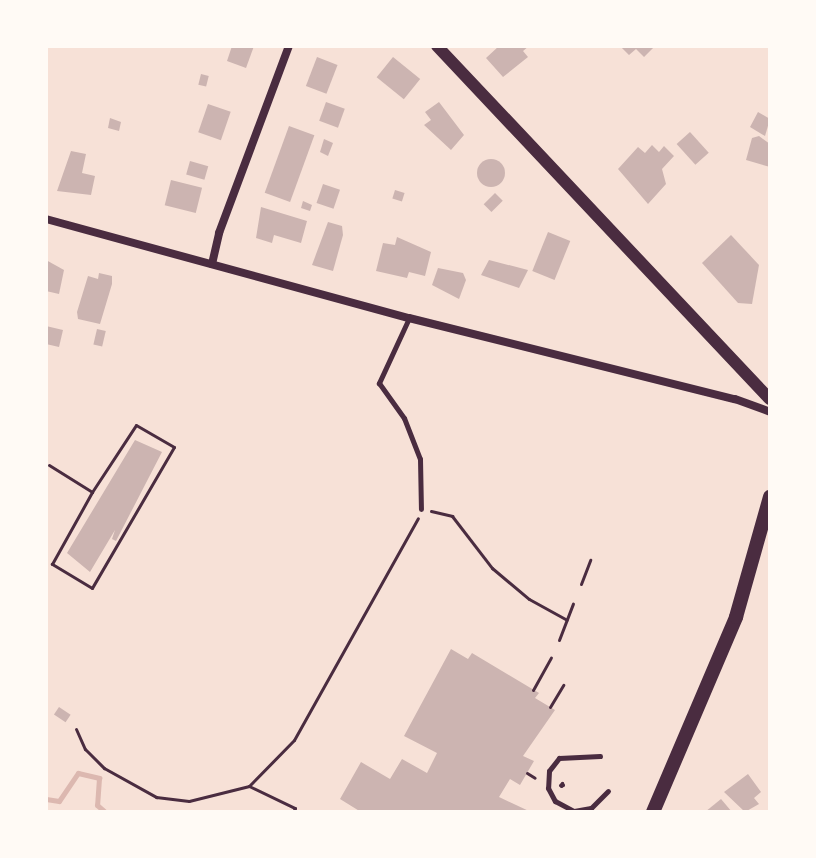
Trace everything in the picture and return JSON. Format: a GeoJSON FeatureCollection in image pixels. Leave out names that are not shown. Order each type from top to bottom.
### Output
{"type":"FeatureCollection","features":[{"type":"Feature","properties":{"kind":"main road"},"geometry":{"type":"LineString","coordinates":[[653,812],[736,617],[770,497]]}},
{"type":"Feature","properties":{"kind":"street"},"geometry":{"type":"LineString","coordinates":[[212,264],[219,233],[289,46]]}},
{"type":"Feature","properties":{"kind":"street"},"geometry":{"type":"LineString","coordinates":[[437,46],[770,399]]}},
{"type":"Feature","properties":{"kind":"street"},"geometry":{"type":"LineString","coordinates":[[46,219],[409,318],[735,399],[770,412]]}},
{"type":"Feature","properties":{"kind":"lane"},"geometry":{"type":"LineString","coordinates":[[409,318],[379,383],[404,418],[420,459],[421,509]]}},
{"type":"Feature","properties":{"kind":"lane"},"geometry":{"type":"LineString","coordinates":[[600,756],[559,758],[549,771],[548,788],[555,801],[574,811],[591,808],[608,791]]}},
{"type":"Feature","properties":{"kind":"path"},"geometry":{"type":"LineString","coordinates":[[136,425],[174,447],[94,589],[52,564],[92,492],[136,425]]}},
{"type":"Feature","properties":{"kind":"path"},"geometry":{"type":"LineString","coordinates":[[49,465],[92,492]]}},
{"type":"Feature","properties":{"kind":"path"},"geometry":{"type":"LineString","coordinates":[[76,729],[85,749],[104,768],[156,797],[189,801],[249,786],[294,740],[414,533],[421,509]]}},
{"type":"Feature","properties":{"kind":"path"},"geometry":{"type":"LineString","coordinates":[[443,513],[452,516],[492,568],[529,599],[567,620]]}},
{"type":"Feature","properties":{"kind":"path"},"geometry":{"type":"LineString","coordinates":[[581,584],[590,560]]}},
{"type":"Feature","properties":{"kind":"path"},"geometry":{"type":"LineString","coordinates":[[559,640],[573,604]]}},
{"type":"Feature","properties":{"kind":"path"},"geometry":{"type":"LineString","coordinates":[[533,690],[551,658]]}},
{"type":"Feature","properties":{"kind":"path"},"geometry":{"type":"LineString","coordinates":[[550,707],[563,685]]}},
{"type":"Feature","properties":{"kind":"path"},"geometry":{"type":"LineString","coordinates":[[527,773],[535,778]]}},
{"type":"Feature","properties":{"kind":"path"},"geometry":{"type":"LineString","coordinates":[[249,786],[295,808],[293,812]]}},
{"type":"Feature","properties":{"kind":"building"},"geometry":{"type":"Polygon","coordinates":[[[232,46],[254,46],[246,68],[227,61],[232,46]]]}},
{"type":"Feature","properties":{"kind":"building"},"geometry":{"type":"Polygon","coordinates":[[[499,46],[529,46],[523,51],[528,57],[503,77],[486,58],[499,46]]]}},
{"type":"Feature","properties":{"kind":"building"},"geometry":{"type":"Polygon","coordinates":[[[620,46],[655,46],[644,57],[636,49],[629,55],[620,46]]]}},
{"type":"Feature","properties":{"kind":"building"},"geometry":{"type":"Polygon","coordinates":[[[317,57],[338,65],[326,94],[306,86],[317,57]]]}},
{"type":"Feature","properties":{"kind":"building"},"geometry":{"type":"Polygon","coordinates":[[[393,57],[420,79],[404,99],[377,77],[393,57]]]}},
{"type":"Feature","properties":{"kind":"building"},"geometry":{"type":"Polygon","coordinates":[[[201,74],[209,76],[206,87],[198,85],[201,74]]]}},
{"type":"Feature","properties":{"kind":"building"},"geometry":{"type":"Polygon","coordinates":[[[326,102],[345,109],[338,128],[319,121],[326,102]]]}},
{"type":"Feature","properties":{"kind":"building"},"geometry":{"type":"Polygon","coordinates":[[[439,102],[464,135],[451,150],[424,125],[431,120],[425,112],[439,102]]]}},
{"type":"Feature","properties":{"kind":"building"},"geometry":{"type":"Polygon","coordinates":[[[208,104],[231,112],[221,140],[198,132],[208,104]]]}},
{"type":"Feature","properties":{"kind":"building"},"geometry":{"type":"Polygon","coordinates":[[[758,112],[770,119],[765,136],[750,127],[758,112]]]}},
{"type":"Feature","properties":{"kind":"building"},"geometry":{"type":"Polygon","coordinates":[[[110,118],[121,122],[119,131],[108,128],[110,118]]]}},
{"type":"Feature","properties":{"kind":"building"},"geometry":{"type":"Polygon","coordinates":[[[289,126],[314,135],[290,202],[265,193],[289,126]]]}},
{"type":"Feature","properties":{"kind":"building"},"geometry":{"type":"Polygon","coordinates":[[[690,132],[709,153],[695,165],[677,144],[690,132]]]}},
{"type":"Feature","properties":{"kind":"building"},"geometry":{"type":"Polygon","coordinates":[[[759,136],[770,144],[770,167],[746,160],[752,138],[759,136]]]}},
{"type":"Feature","properties":{"kind":"building"},"geometry":{"type":"Polygon","coordinates":[[[324,139],[333,143],[328,156],[320,152],[324,139]]]}},
{"type":"Feature","properties":{"kind":"building"},"geometry":{"type":"Polygon","coordinates":[[[652,145],[659,152],[664,146],[674,156],[662,169],[666,184],[648,204],[618,169],[638,147],[645,153],[652,145]]]}},
{"type":"Feature","properties":{"kind":"building"},"geometry":{"type":"Polygon","coordinates":[[[71,151],[86,154],[82,173],[95,176],[91,195],[57,191],[71,151]]]}},
{"type":"Feature","properties":{"kind":"building"},"geometry":{"type":"Polygon","coordinates":[[[491,159],[501,163],[505,173],[501,183],[491,187],[481,183],[477,173],[481,163],[491,159]]]}},
{"type":"Feature","properties":{"kind":"building"},"geometry":{"type":"Polygon","coordinates":[[[190,161],[208,166],[204,180],[186,174],[190,161]]]}},
{"type":"Feature","properties":{"kind":"building"},"geometry":{"type":"Polygon","coordinates":[[[171,180],[202,188],[196,213],[165,205],[171,180]]]}},
{"type":"Feature","properties":{"kind":"building"},"geometry":{"type":"Polygon","coordinates":[[[323,184],[340,190],[334,209],[316,203],[323,184]]]}},
{"type":"Feature","properties":{"kind":"building"},"geometry":{"type":"Polygon","coordinates":[[[395,190],[405,193],[402,202],[392,199],[395,190]]]}},
{"type":"Feature","properties":{"kind":"building"},"geometry":{"type":"Polygon","coordinates":[[[495,193],[503,201],[491,212],[484,204],[495,193]]]}},
{"type":"Feature","properties":{"kind":"building"},"geometry":{"type":"Polygon","coordinates":[[[303,201],[312,205],[310,211],[301,208],[303,201]]]}},
{"type":"Feature","properties":{"kind":"building"},"geometry":{"type":"Polygon","coordinates":[[[261,207],[307,221],[301,243],[274,235],[272,243],[256,238],[261,207]]]}},
{"type":"Feature","properties":{"kind":"building"},"geometry":{"type":"Polygon","coordinates":[[[328,222],[342,226],[343,235],[333,271],[312,265],[328,222]]]}},
{"type":"Feature","properties":{"kind":"building"},"geometry":{"type":"Polygon","coordinates":[[[548,232],[570,241],[555,280],[532,271],[548,232]]]}},
{"type":"Feature","properties":{"kind":"building"},"geometry":{"type":"Polygon","coordinates":[[[731,235],[759,265],[752,304],[738,303],[702,263],[731,235]]]}},
{"type":"Feature","properties":{"kind":"building"},"geometry":{"type":"Polygon","coordinates":[[[397,237],[431,252],[425,276],[409,272],[407,278],[376,271],[383,243],[395,245],[397,237]]]}},
{"type":"Feature","properties":{"kind":"building"},"geometry":{"type":"Polygon","coordinates":[[[46,260],[64,270],[59,294],[46,291],[46,260]]]}},
{"type":"Feature","properties":{"kind":"building"},"geometry":{"type":"Polygon","coordinates":[[[489,260],[528,270],[519,288],[481,275],[489,260]]]}},
{"type":"Feature","properties":{"kind":"building"},"geometry":{"type":"Polygon","coordinates":[[[438,268],[463,273],[466,280],[459,299],[432,285],[438,268]]]}},
{"type":"Feature","properties":{"kind":"building"},"geometry":{"type":"Polygon","coordinates":[[[99,273],[112,276],[100,324],[78,319],[77,312],[88,276],[98,279],[99,273]]]}},
{"type":"Feature","properties":{"kind":"building"},"geometry":{"type":"Polygon","coordinates":[[[46,326],[63,330],[59,347],[46,344],[46,326]]]}},
{"type":"Feature","properties":{"kind":"building"},"geometry":{"type":"Polygon","coordinates":[[[97,329],[106,331],[102,347],[93,345],[97,329]]]}},
{"type":"Feature","properties":{"kind":"building"},"geometry":{"type":"Polygon","coordinates":[[[135,440],[162,452],[116,541],[112,539],[115,530],[90,572],[67,553],[135,440]]]}},
{"type":"Feature","properties":{"kind":"building"},"geometry":{"type":"Polygon","coordinates":[[[451,649],[468,659],[472,653],[539,693],[535,698],[555,710],[523,756],[534,761],[520,785],[510,779],[499,797],[531,812],[361,812],[340,799],[361,762],[390,779],[402,759],[427,773],[437,753],[404,736],[451,649]]]}},
{"type":"Feature","properties":{"kind":"building"},"geometry":{"type":"Polygon","coordinates":[[[59,707],[71,715],[66,722],[54,714],[59,707]]]}},
{"type":"Feature","properties":{"kind":"building"},"geometry":{"type":"Polygon","coordinates":[[[748,774],[761,792],[754,798],[759,804],[745,812],[724,792],[748,774]]]}},
{"type":"Feature","properties":{"kind":"building"},"geometry":{"type":"Polygon","coordinates":[[[721,799],[732,812],[705,812],[721,799]]]}},
{"type":"Feature","properties":{"kind":"waterway"},"geometry":{"type":"LineString","coordinates":[[46,799],[59,801],[78,773],[99,778],[97,805],[105,812]]}}]}
